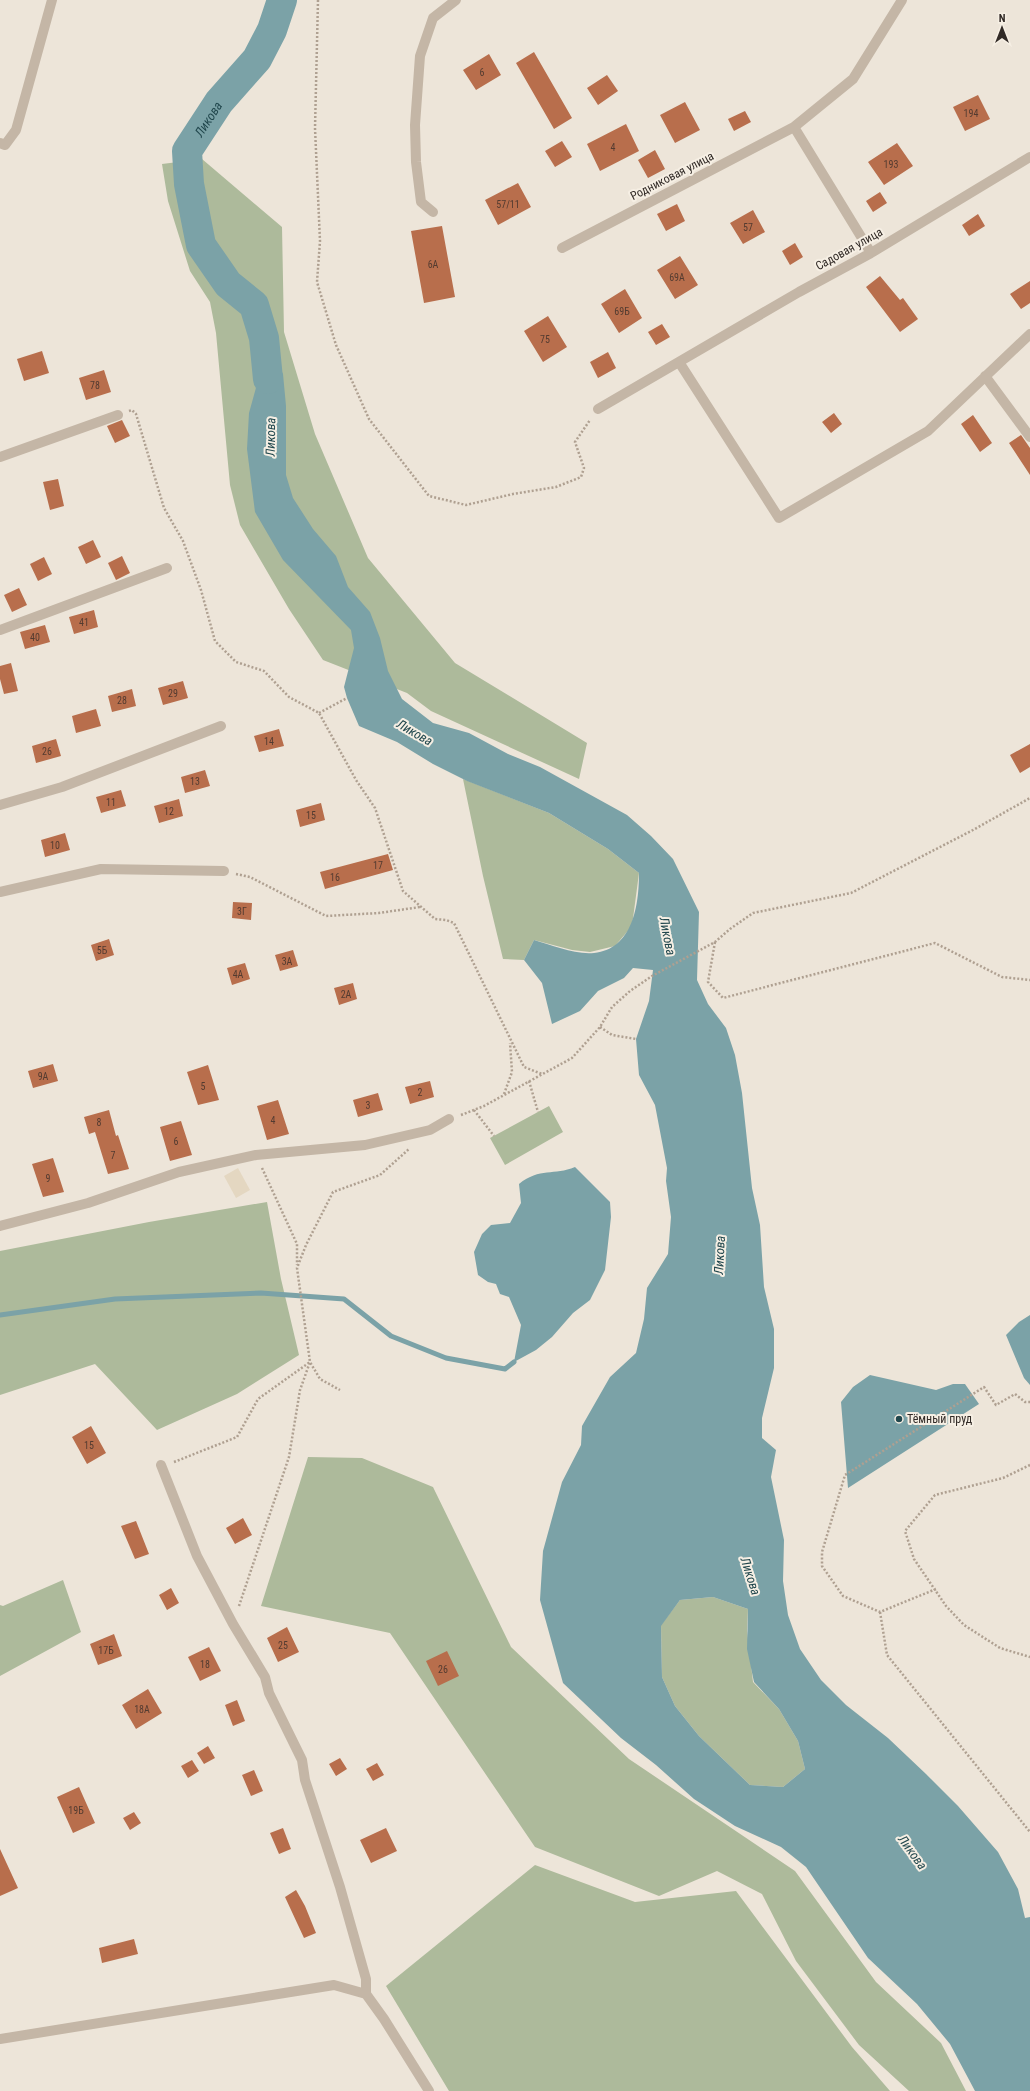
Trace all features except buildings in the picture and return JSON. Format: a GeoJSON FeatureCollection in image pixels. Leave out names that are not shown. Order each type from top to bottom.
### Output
{"type":"FeatureCollection","features":[{"type":"Feature","properties":{"kind":"street"},"geometry":{"type":"LineString","coordinates":[[0,143],[5,145],[16,130],[52,0]]}},
{"type":"Feature","properties":{"kind":"street"},"geometry":{"type":"LineString","coordinates":[[433,212],[422,202],[416,162],[415,125],[420,56],[433,18],[456,0]]}},
{"type":"Feature","properties":{"kind":"street","name":"Родниковая улица"},"geometry":{"type":"LineString","coordinates":[[562,248],[794,127],[853,79],[902,0]]}},
{"type":"Feature","properties":{"kind":"street"},"geometry":{"type":"LineString","coordinates":[[794,127],[871,253]]}},
{"type":"Feature","properties":{"kind":"street","name":"Садовая улица"},"geometry":{"type":"LineString","coordinates":[[598,409],[799,292],[871,253],[1030,157]]}},
{"type":"Feature","properties":{"kind":"street"},"geometry":{"type":"LineString","coordinates":[[679,362],[779,518],[928,431],[1030,334]]}},
{"type":"Feature","properties":{"kind":"street"},"geometry":{"type":"LineString","coordinates":[[985,376],[1030,437]]}},
{"type":"Feature","properties":{"kind":"street"},"geometry":{"type":"LineString","coordinates":[[0,457],[118,415]]}},
{"type":"Feature","properties":{"kind":"street"},"geometry":{"type":"LineString","coordinates":[[0,630],[167,568]]}},
{"type":"Feature","properties":{"kind":"street"},"geometry":{"type":"LineString","coordinates":[[0,805],[62,787],[221,726]]}},
{"type":"Feature","properties":{"kind":"street"},"geometry":{"type":"LineString","coordinates":[[0,892],[101,869],[224,871]]}},
{"type":"Feature","properties":{"kind":"street"},"geometry":{"type":"LineString","coordinates":[[0,1226],[88,1203],[179,1172],[256,1155],[365,1145],[430,1130],[449,1119]]}},
{"type":"Feature","properties":{"kind":"street"},"geometry":{"type":"LineString","coordinates":[[161,1465],[197,1556],[233,1624],[265,1677],[269,1693],[302,1760],[305,1780],[340,1887],[366,1979],[366,1994],[384,2019],[429,2091]]}},
{"type":"Feature","properties":{"kind":"street"},"geometry":{"type":"LineString","coordinates":[[0,2039],[334,1985],[366,1994]]}},
{"type":"Feature","properties":{"kind":"path"},"geometry":{"type":"LineString","coordinates":[[318,0],[315,128],[320,241],[317,282],[336,345],[369,419],[429,496],[466,505],[513,494],[556,487],[581,477],[584,468],[575,442],[598,409]]}},
{"type":"Feature","properties":{"kind":"path"},"geometry":{"type":"LineString","coordinates":[[118,415],[132,410],[136,414],[164,508],[183,541],[201,590],[215,641],[236,662],[264,671],[290,698],[319,714],[356,780],[375,808],[391,850],[402,891],[435,919],[446,920],[454,923],[524,1067],[542,1074]]}},
{"type":"Feature","properties":{"kind":"path"},"geometry":{"type":"LineString","coordinates":[[319,714],[347,698]]}},
{"type":"Feature","properties":{"kind":"path"},"geometry":{"type":"LineString","coordinates":[[449,1119],[474,1110],[572,1058],[600,1027],[612,1006],[630,991],[652,976],[715,942],[730,929],[753,913],[851,893],[973,830],[1030,798]]}},
{"type":"Feature","properties":{"kind":"path"},"geometry":{"type":"LineString","coordinates":[[224,871],[250,877],[326,916],[378,913],[420,907]]}},
{"type":"Feature","properties":{"kind":"path"},"geometry":{"type":"LineString","coordinates":[[715,942],[708,982],[723,998],[935,943],[1002,977],[1030,980]]}},
{"type":"Feature","properties":{"kind":"path"},"geometry":{"type":"LineString","coordinates":[[600,1027],[612,1035],[636,1039]]}},
{"type":"Feature","properties":{"kind":"path"},"geometry":{"type":"LineString","coordinates":[[504,1095],[512,1072],[510,1040]]}},
{"type":"Feature","properties":{"kind":"path"},"geometry":{"type":"LineString","coordinates":[[529,1081],[538,1112]]}},
{"type":"Feature","properties":{"kind":"path"},"geometry":{"type":"LineString","coordinates":[[474,1110],[494,1136]]}},
{"type":"Feature","properties":{"kind":"path"},"geometry":{"type":"LineString","coordinates":[[297,1268],[306,1245],[333,1192],[380,1175],[414,1145]]}},
{"type":"Feature","properties":{"kind":"path"},"geometry":{"type":"LineString","coordinates":[[256,1155],[297,1244],[297,1268],[310,1362],[320,1379],[340,1390]]}},
{"type":"Feature","properties":{"kind":"path"},"geometry":{"type":"LineString","coordinates":[[161,1465],[182,1460],[237,1437],[258,1399],[310,1362]]}},
{"type":"Feature","properties":{"kind":"path"},"geometry":{"type":"LineString","coordinates":[[233,1624],[289,1457],[300,1390],[310,1362]]}},
{"type":"Feature","properties":{"kind":"path"},"geometry":{"type":"LineString","coordinates":[[936,1589],[880,1612],[843,1596],[822,1566],[822,1552],[845,1475],[984,1387],[996,1405],[1015,1394],[1025,1402],[1030,1402]]}},
{"type":"Feature","properties":{"kind":"path"},"geometry":{"type":"LineString","coordinates":[[1030,1465],[1003,1478],[935,1495],[905,1531],[914,1559],[936,1589],[946,1606],[964,1626],[1000,1648],[1030,1657]]}},
{"type":"Feature","properties":{"kind":"path"},"geometry":{"type":"LineString","coordinates":[[880,1612],[887,1655],[1030,1832]]}},
{"type":"Feature","properties":{"kind":"green space"},"geometry":{"type":"Polygon","coordinates":[[[202,159],[282,227],[284,332],[315,434],[368,558],[455,663],[587,743],[579,779],[431,711],[407,693],[323,660],[289,609],[240,525],[230,485],[216,333],[210,302],[190,271],[168,201],[162,164],[202,159]]]}},
{"type":"Feature","properties":{"kind":"green space"},"geometry":{"type":"Polygon","coordinates":[[[463,779],[549,813],[608,849],[639,873],[632,926],[615,946],[590,952],[572,950],[534,940],[524,960],[503,959],[483,876],[463,779]]]}},
{"type":"Feature","properties":{"kind":"green space"},"geometry":{"type":"Polygon","coordinates":[[[549,1106],[563,1132],[505,1165],[490,1138],[549,1106]]]}},
{"type":"Feature","properties":{"kind":"green space"},"geometry":{"type":"Polygon","coordinates":[[[267,1202],[281,1279],[299,1355],[237,1394],[157,1430],[95,1364],[0,1395],[0,1251],[149,1222],[267,1202]]]}},
{"type":"Feature","properties":{"kind":"green space"},"geometry":{"type":"Polygon","coordinates":[[[308,1457],[362,1458],[433,1487],[511,1647],[629,1759],[795,1871],[876,1982],[941,2043],[966,2091],[909,2091],[859,2045],[796,1961],[762,1894],[717,1871],[659,1896],[535,1847],[390,1633],[261,1606],[308,1457]]]}},
{"type":"Feature","properties":{"kind":"green space"},"geometry":{"type":"Polygon","coordinates":[[[63,1580],[81,1632],[0,1676],[0,1605],[3,1606],[63,1580]]]}},
{"type":"Feature","properties":{"kind":"green space"},"geometry":{"type":"Polygon","coordinates":[[[713,1597],[748,1609],[747,1631],[753,1682],[779,1709],[798,1741],[805,1769],[783,1787],[750,1785],[699,1736],[675,1706],[662,1677],[661,1625],[680,1600],[713,1597]]]}},
{"type":"Feature","properties":{"kind":"green space"},"geometry":{"type":"Polygon","coordinates":[[[535,1865],[635,1902],[736,1891],[852,2047],[890,2091],[449,2091],[386,1986],[535,1865]]]}},
{"type":"Feature","properties":{"kind":"shaded area"},"geometry":{"type":"Polygon","coordinates":[[[238,1168],[250,1190],[236,1198],[224,1176],[238,1168]]]}},
{"type":"Feature","properties":{"kind":"water"},"geometry":{"type":"Polygon","coordinates":[[[264,338],[283,374],[286,406],[286,475],[293,498],[313,529],[336,556],[348,587],[370,612],[380,638],[388,671],[402,699],[433,723],[469,733],[508,754],[540,767],[627,815],[651,836],[673,859],[699,912],[697,980],[708,1004],[726,1028],[735,1055],[742,1093],[752,1188],[760,1225],[764,1287],[774,1329],[774,1368],[762,1418],[762,1438],[776,1450],[771,1477],[784,1540],[783,1581],[788,1615],[800,1649],[821,1680],[846,1705],[888,1738],[958,1806],[998,1852],[1018,1889],[1025,1918],[1030,1917],[1030,2091],[975,2091],[950,2044],[917,2004],[868,1958],[806,1867],[781,1847],[735,1826],[694,1799],[656,1765],[621,1738],[563,1683],[540,1600],[543,1551],[562,1482],[581,1445],[582,1426],[610,1377],[636,1353],[644,1319],[647,1288],[668,1254],[671,1217],[666,1181],[667,1168],[655,1105],[639,1075],[636,1039],[649,1001],[653,970],[633,968],[624,978],[598,991],[580,1011],[552,1024],[542,983],[524,960],[534,940],[579,953],[594,953],[607,950],[617,943],[631,924],[635,911],[639,885],[639,873],[608,849],[549,813],[467,781],[433,764],[397,742],[359,726],[344,687],[354,648],[351,630],[283,560],[255,512],[247,449],[249,413],[257,384],[257,357],[264,338]],[[713,1597],[680,1600],[661,1626],[662,1677],[675,1706],[699,1736],[750,1785],[783,1787],[805,1769],[798,1741],[779,1709],[754,1682],[747,1649],[748,1609],[713,1597]]]}},
{"type":"Feature","properties":{"kind":"water"},"geometry":{"type":"Polygon","coordinates":[[[575,1167],[610,1202],[611,1217],[605,1270],[590,1300],[573,1313],[552,1337],[536,1350],[514,1362],[521,1325],[509,1297],[500,1294],[496,1284],[488,1282],[478,1275],[474,1252],[482,1234],[491,1225],[510,1223],[521,1203],[519,1184],[534,1175],[567,1170],[575,1167]]]}},
{"type":"Feature","properties":{"kind":"water"},"geometry":{"type":"Polygon","coordinates":[[[1030,1315],[1030,1385],[1024,1378],[1006,1335],[1019,1322],[1030,1315]]]}},
{"type":"Feature","properties":{"kind":"water","name":"Тёмный пруд"},"geometry":{"type":"Polygon","coordinates":[[[870,1375],[936,1390],[953,1384],[965,1384],[979,1404],[848,1488],[841,1402],[853,1387],[870,1375]]]}},
{"type":"Feature","properties":{"kind":"waterway","name":"Ликова"},"geometry":{"type":"LineString","coordinates":[[268,379],[264,338],[254,305],[228,284],[201,245],[189,184],[187,151],[219,102],[257,59],[272,30],[282,0]]}},
{"type":"Feature","properties":{"kind":"waterway"},"geometry":{"type":"LineString","coordinates":[[0,1315],[115,1299],[261,1293],[344,1299],[391,1336],[446,1358],[505,1369],[514,1362]]}},
{"type":"Feature","properties":{"kind":"place","name":"Тёмный пруд"},"geometry":{"type":"Point","coordinates":[899,1419]}}]}
